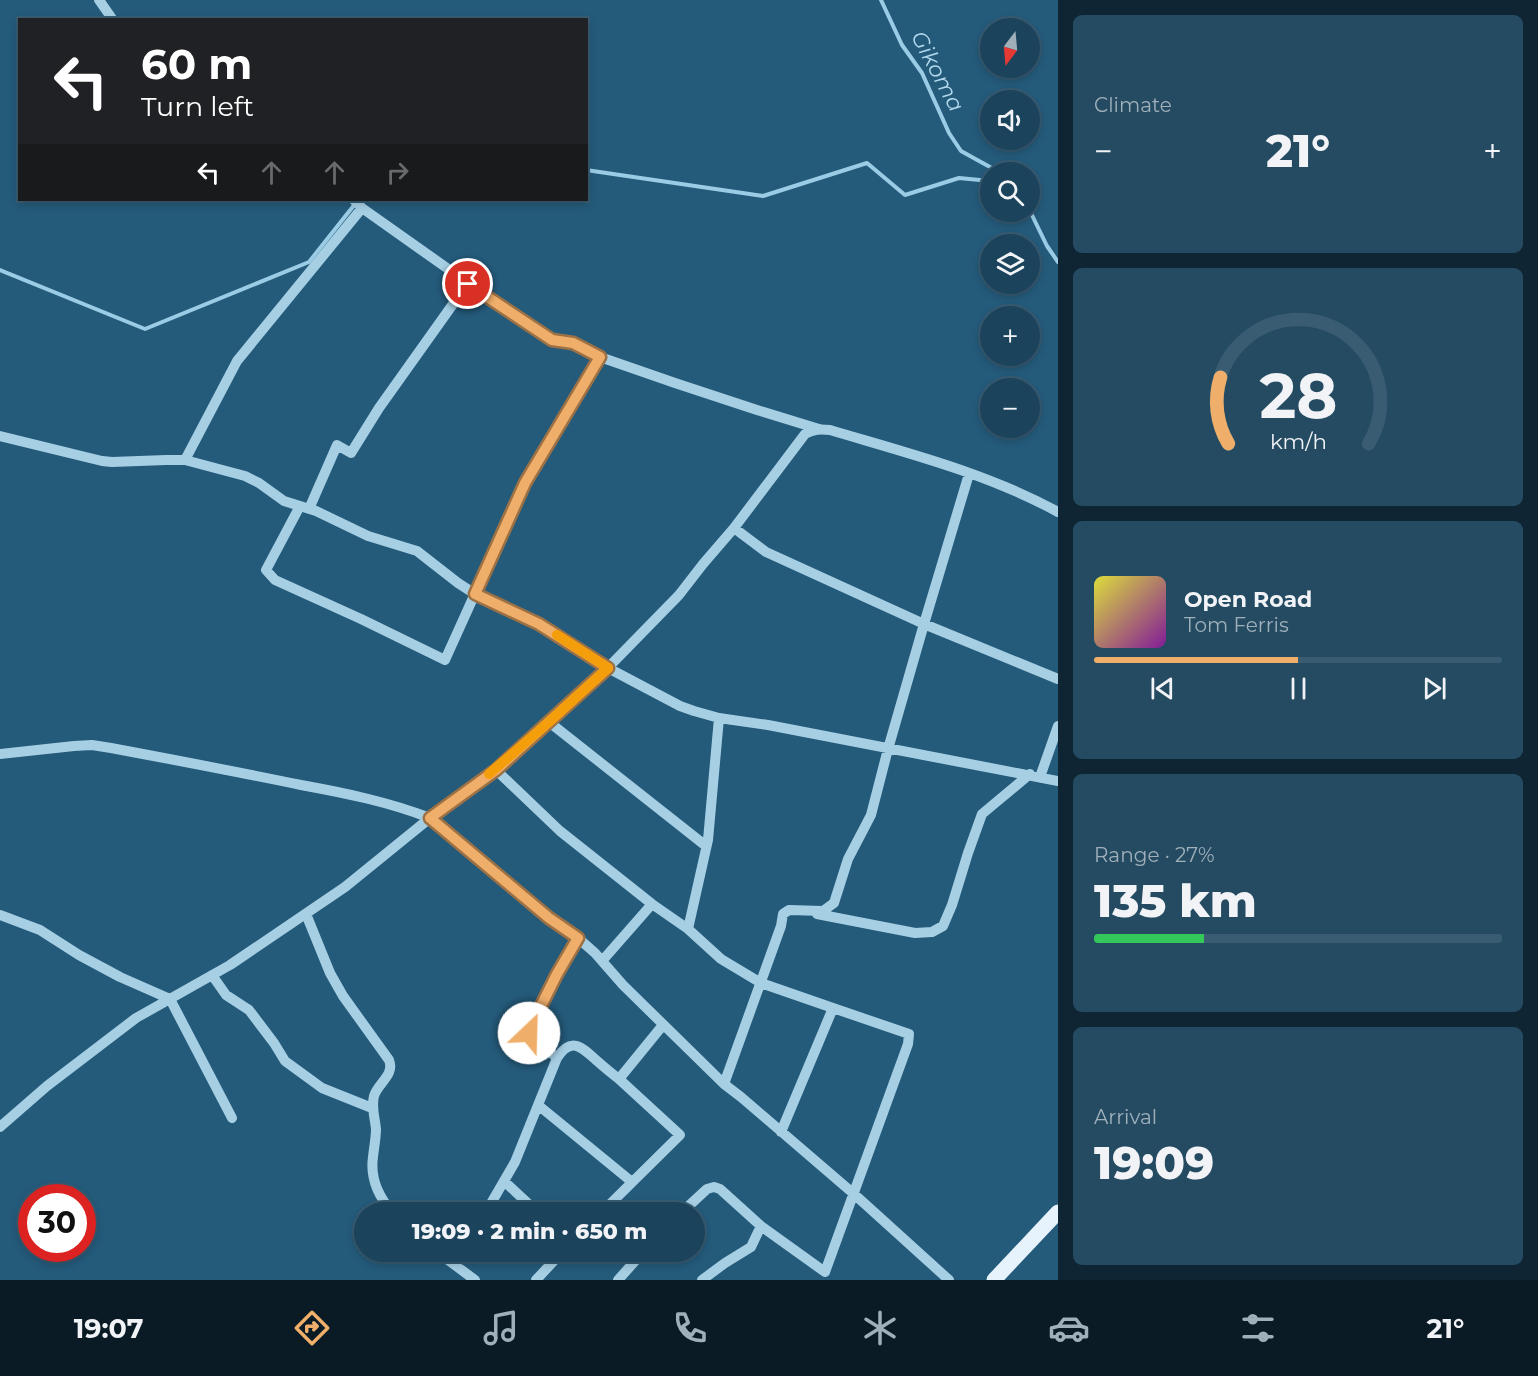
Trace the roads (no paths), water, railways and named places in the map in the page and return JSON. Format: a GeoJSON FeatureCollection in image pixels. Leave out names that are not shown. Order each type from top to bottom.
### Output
{"type":"FeatureCollection","features":[{"type":"Feature","properties":{"kind":"main road"},"geometry":{"type":"LineString","coordinates":[[994,1280],[1058,1212]]}},
{"type":"Feature","properties":{"kind":"street"},"geometry":{"type":"LineString","coordinates":[[99,0],[112,18]]}},
{"type":"Feature","properties":{"kind":"street"},"geometry":{"type":"LineString","coordinates":[[355,201],[468,284],[552,340],[573,343],[600,357],[747,407],[925,458],[1015,491],[1058,512]]}},
{"type":"Feature","properties":{"kind":"street"},"geometry":{"type":"LineString","coordinates":[[185,460],[237,361],[362,208]]}},
{"type":"Feature","properties":{"kind":"street"},"geometry":{"type":"LineString","coordinates":[[468,284],[379,408],[351,453],[337,445],[304,508],[266,570],[275,580],[445,660],[525,483],[600,357]]}},
{"type":"Feature","properties":{"kind":"street"},"geometry":{"type":"LineString","coordinates":[[0,1127],[47,1086],[136,1018],[257,948],[345,887],[430,818],[496,770],[608,668],[679,595],[734,528],[805,434],[820,429]]}},
{"type":"Feature","properties":{"kind":"street"},"geometry":{"type":"LineString","coordinates":[[0,436],[112,462],[185,460],[245,476],[284,501],[346,524],[368,536],[417,551],[475,594],[539,624],[608,668],[694,711],[719,718],[768,725],[1058,780]]}},
{"type":"Feature","properties":{"kind":"street"},"geometry":{"type":"LineString","coordinates":[[807,912],[823,911],[834,903],[848,859],[871,816],[888,748],[969,474]]}},
{"type":"Feature","properties":{"kind":"street"},"geometry":{"type":"LineString","coordinates":[[734,528],[765,552],[924,624],[1058,679]]}},
{"type":"Feature","properties":{"kind":"street"},"geometry":{"type":"LineString","coordinates":[[688,929],[706,846],[719,718]]}},
{"type":"Feature","properties":{"kind":"street"},"geometry":{"type":"LineString","coordinates":[[549,722],[706,846]]}},
{"type":"Feature","properties":{"kind":"street"},"geometry":{"type":"LineString","coordinates":[[724,1084],[781,926],[783,914],[789,910],[807,912],[915,933],[932,932],[943,926],[982,814],[1035,776],[1058,726]]}},
{"type":"Feature","properties":{"kind":"street"},"geometry":{"type":"LineString","coordinates":[[0,754],[92,745],[272,778],[373,800],[430,818],[549,918],[595,952],[663,1026],[724,1084],[854,1194],[949,1280]]}},
{"type":"Feature","properties":{"kind":"street"},"geometry":{"type":"LineString","coordinates":[[496,770],[560,831],[652,904],[688,929],[721,959],[760,983],[909,1034],[908,1044],[824,1276],[761,1226],[720,1189],[714,1187],[707,1190],[693,1202]]}},
{"type":"Feature","properties":{"kind":"street"},"geometry":{"type":"LineString","coordinates":[[602,961],[652,904]]}},
{"type":"Feature","properties":{"kind":"street"},"geometry":{"type":"LineString","coordinates":[[306,914],[330,973],[343,996],[392,1066],[390,1073],[376,1091],[372,1108],[376,1130],[372,1175],[377,1190],[385,1202]]}},
{"type":"Feature","properties":{"kind":"street"},"geometry":{"type":"LineString","coordinates":[[0,915],[40,930],[120,977],[170,999],[232,1118]]}},
{"type":"Feature","properties":{"kind":"street"},"geometry":{"type":"LineString","coordinates":[[557,1058],[529,1033],[557,974],[578,938]]}},
{"type":"Feature","properties":{"kind":"street"},"geometry":{"type":"LineString","coordinates":[[212,975],[226,995],[249,1010],[274,1042],[285,1061],[322,1088],[372,1108]]}},
{"type":"Feature","properties":{"kind":"street"},"geometry":{"type":"LineString","coordinates":[[781,1132],[832,1008]]}},
{"type":"Feature","properties":{"kind":"street"},"geometry":{"type":"LineString","coordinates":[[619,1079],[663,1026]]}},
{"type":"Feature","properties":{"kind":"street"},"geometry":{"type":"LineString","coordinates":[[492,1202],[515,1162],[557,1058],[561,1051],[569,1046],[580,1046],[680,1135],[612,1202]]}},
{"type":"Feature","properties":{"kind":"street"},"geometry":{"type":"LineString","coordinates":[[538,1105],[632,1182]]}},
{"type":"Feature","properties":{"kind":"street"},"geometry":{"type":"LineString","coordinates":[[504,1181],[526,1202]]}},
{"type":"Feature","properties":{"kind":"street"},"geometry":{"type":"LineString","coordinates":[[702,1280],[724,1263],[751,1247],[761,1226]]}},
{"type":"Feature","properties":{"kind":"street"},"geometry":{"type":"LineString","coordinates":[[452,1262],[475,1280]]}},
{"type":"Feature","properties":{"kind":"street"},"geometry":{"type":"LineString","coordinates":[[536,1280],[552,1262]]}},
{"type":"Feature","properties":{"kind":"street"},"geometry":{"type":"LineString","coordinates":[[618,1280],[634,1262]]}},
{"type":"Feature","properties":{"kind":"waterway","name":"Gikoma"},"geometry":{"type":"LineString","coordinates":[[881,0],[902,45],[922,73],[949,133],[961,151],[981,162]]}},
{"type":"Feature","properties":{"kind":"waterway"},"geometry":{"type":"LineString","coordinates":[[588,170],[763,196],[867,163],[905,195],[959,178],[980,180]]}},
{"type":"Feature","properties":{"kind":"waterway"},"geometry":{"type":"LineString","coordinates":[[0,270],[145,329],[309,262],[355,204]]}},
{"type":"Feature","properties":{"kind":"waterway","name":"Gikoma"},"geometry":{"type":"LineString","coordinates":[[1035,222],[1058,262]]}}]}
